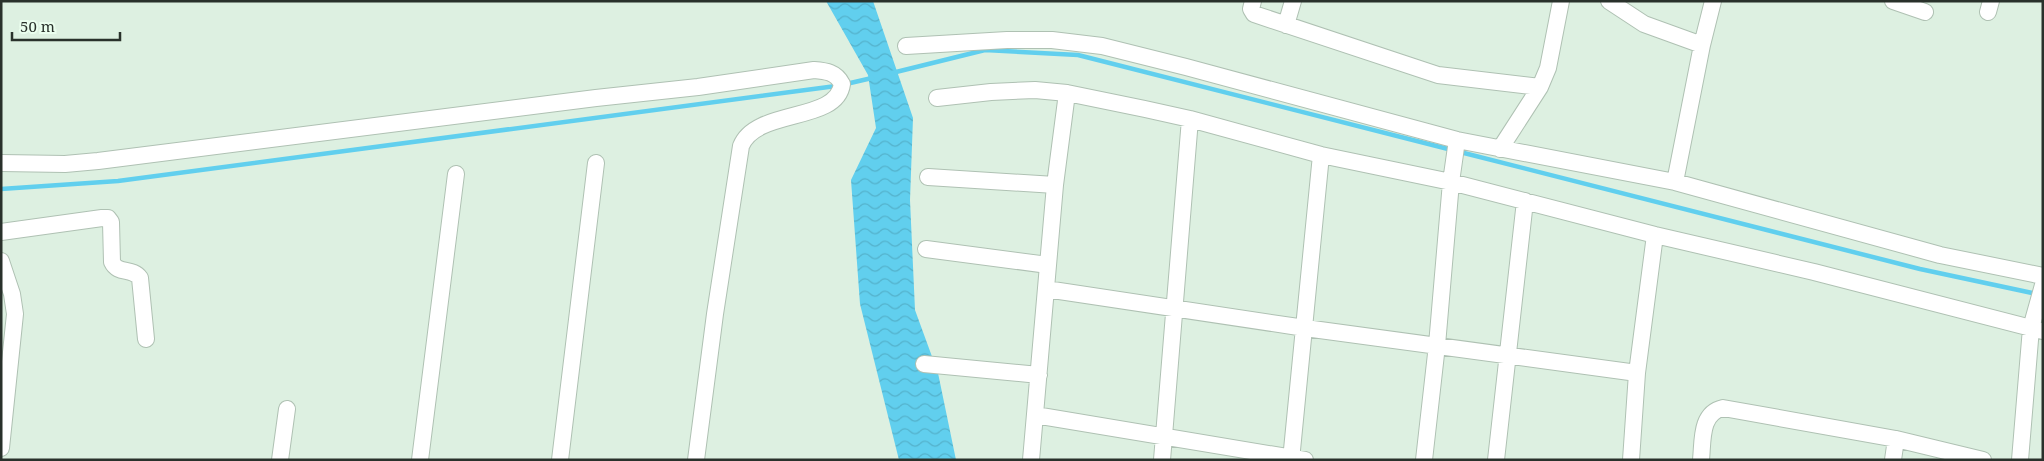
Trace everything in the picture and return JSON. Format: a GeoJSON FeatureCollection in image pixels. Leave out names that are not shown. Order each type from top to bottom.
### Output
{"type":"FeatureCollection","features":[{"type":"Feature","properties":{"kind":"street"},"geometry":{"type":"LineString","coordinates":[[1253,1],[1252,12],[1438,75],[1540,87]]}},
{"type":"Feature","properties":{"kind":"street"},"geometry":{"type":"LineString","coordinates":[[1286,25],[1294,1]]}},
{"type":"Feature","properties":{"kind":"street"},"geometry":{"type":"LineString","coordinates":[[1500,149],[1540,87],[1548,68],[1561,1]]}},
{"type":"Feature","properties":{"kind":"street"},"geometry":{"type":"LineString","coordinates":[[1609,1],[1644,24],[1702,45]]}},
{"type":"Feature","properties":{"kind":"street"},"geometry":{"type":"LineString","coordinates":[[1675,182],[1702,45],[1713,1]]}},
{"type":"Feature","properties":{"kind":"street"},"geometry":{"type":"LineString","coordinates":[[1893,1],[1925,12]]}},
{"type":"Feature","properties":{"kind":"street"},"geometry":{"type":"LineString","coordinates":[[906,46],[1007,40],[1052,40],[1086,44],[1186,66],[1456,143],[1500,149],[1675,182],[1940,255],[2043,276]]}},
{"type":"Feature","properties":{"kind":"street"},"geometry":{"type":"LineString","coordinates":[[1,163],[65,164],[98,162],[596,98],[698,87],[814,70],[829,72],[836,75],[842,88],[832,101],[815,109],[760,126],[745,137],[741,146],[715,314],[696,460]]}},
{"type":"Feature","properties":{"kind":"street"},"geometry":{"type":"LineString","coordinates":[[937,98],[991,92],[1035,90],[1067,93],[1190,119],[1321,155],[1452,174],[1525,201],[1655,235],[1814,272],[2037,330]]}},
{"type":"Feature","properties":{"kind":"street"},"geometry":{"type":"LineString","coordinates":[[1030,460],[1055,185],[1067,93]]}},
{"type":"Feature","properties":{"kind":"street"},"geometry":{"type":"LineString","coordinates":[[1162,460],[1190,119]]}},
{"type":"Feature","properties":{"kind":"street"},"geometry":{"type":"LineString","coordinates":[[1424,460],[1456,143]]}},
{"type":"Feature","properties":{"kind":"street"},"geometry":{"type":"LineString","coordinates":[[1035,415],[1296,459],[1305,328],[1321,155]]}},
{"type":"Feature","properties":{"kind":"street"},"geometry":{"type":"LineString","coordinates":[[560,460],[596,163]]}},
{"type":"Feature","properties":{"kind":"street"},"geometry":{"type":"LineString","coordinates":[[420,460],[456,174]]}},
{"type":"Feature","properties":{"kind":"street"},"geometry":{"type":"LineString","coordinates":[[928,177],[1055,185]]}},
{"type":"Feature","properties":{"kind":"street"},"geometry":{"type":"LineString","coordinates":[[1496,460],[1525,201]]}},
{"type":"Feature","properties":{"kind":"street"},"geometry":{"type":"LineString","coordinates":[[1,232],[108,218],[111,222],[112,262],[114,267],[118,270],[133,272],[140,278],[146,339]]}},
{"type":"Feature","properties":{"kind":"street"},"geometry":{"type":"LineString","coordinates":[[1631,460],[1638,373],[1655,235]]}},
{"type":"Feature","properties":{"kind":"street"},"geometry":{"type":"LineString","coordinates":[[926,249],[1048,265]]}},
{"type":"Feature","properties":{"kind":"street"},"geometry":{"type":"LineString","coordinates":[[1,261],[12,294],[15,314],[1,448]]}},
{"type":"Feature","properties":{"kind":"street"},"geometry":{"type":"LineString","coordinates":[[2020,460],[2037,330],[2036,309],[2042,286]]}},
{"type":"Feature","properties":{"kind":"street"},"geometry":{"type":"LineString","coordinates":[[1046,289],[1305,328],[1638,373]]}},
{"type":"Feature","properties":{"kind":"street"},"geometry":{"type":"LineString","coordinates":[[924,364],[1039,375]]}},
{"type":"Feature","properties":{"kind":"street"},"geometry":{"type":"LineString","coordinates":[[1701,460],[1705,422],[1715,410],[1723,408],[1896,439],[1983,460]]}},
{"type":"Feature","properties":{"kind":"street"},"geometry":{"type":"LineString","coordinates":[[280,460],[287,409]]}},
{"type":"Feature","properties":{"kind":"street"},"geometry":{"type":"LineString","coordinates":[[1893,460],[1896,439]]}},
{"type":"Feature","properties":{"kind":"water"},"geometry":{"type":"Polygon","coordinates":[[[826,1],[873,1],[913,118],[910,200],[915,310],[938,373],[956,460],[899,460],[860,304],[851,180],[876,128],[868,75],[826,1]]]}},
{"type":"Feature","properties":{"kind":"waterway"},"geometry":{"type":"LineString","coordinates":[[892,73],[985,50],[1078,55],[1452,150]]}},
{"type":"Feature","properties":{"kind":"waterway"},"geometry":{"type":"LineString","coordinates":[[846,84],[872,78]]}},
{"type":"Feature","properties":{"kind":"waterway"},"geometry":{"type":"LineString","coordinates":[[1,189],[118,181],[836,86]]}},
{"type":"Feature","properties":{"kind":"waterway"},"geometry":{"type":"LineString","coordinates":[[1460,152],[1920,269],[2037,294]]}}]}
